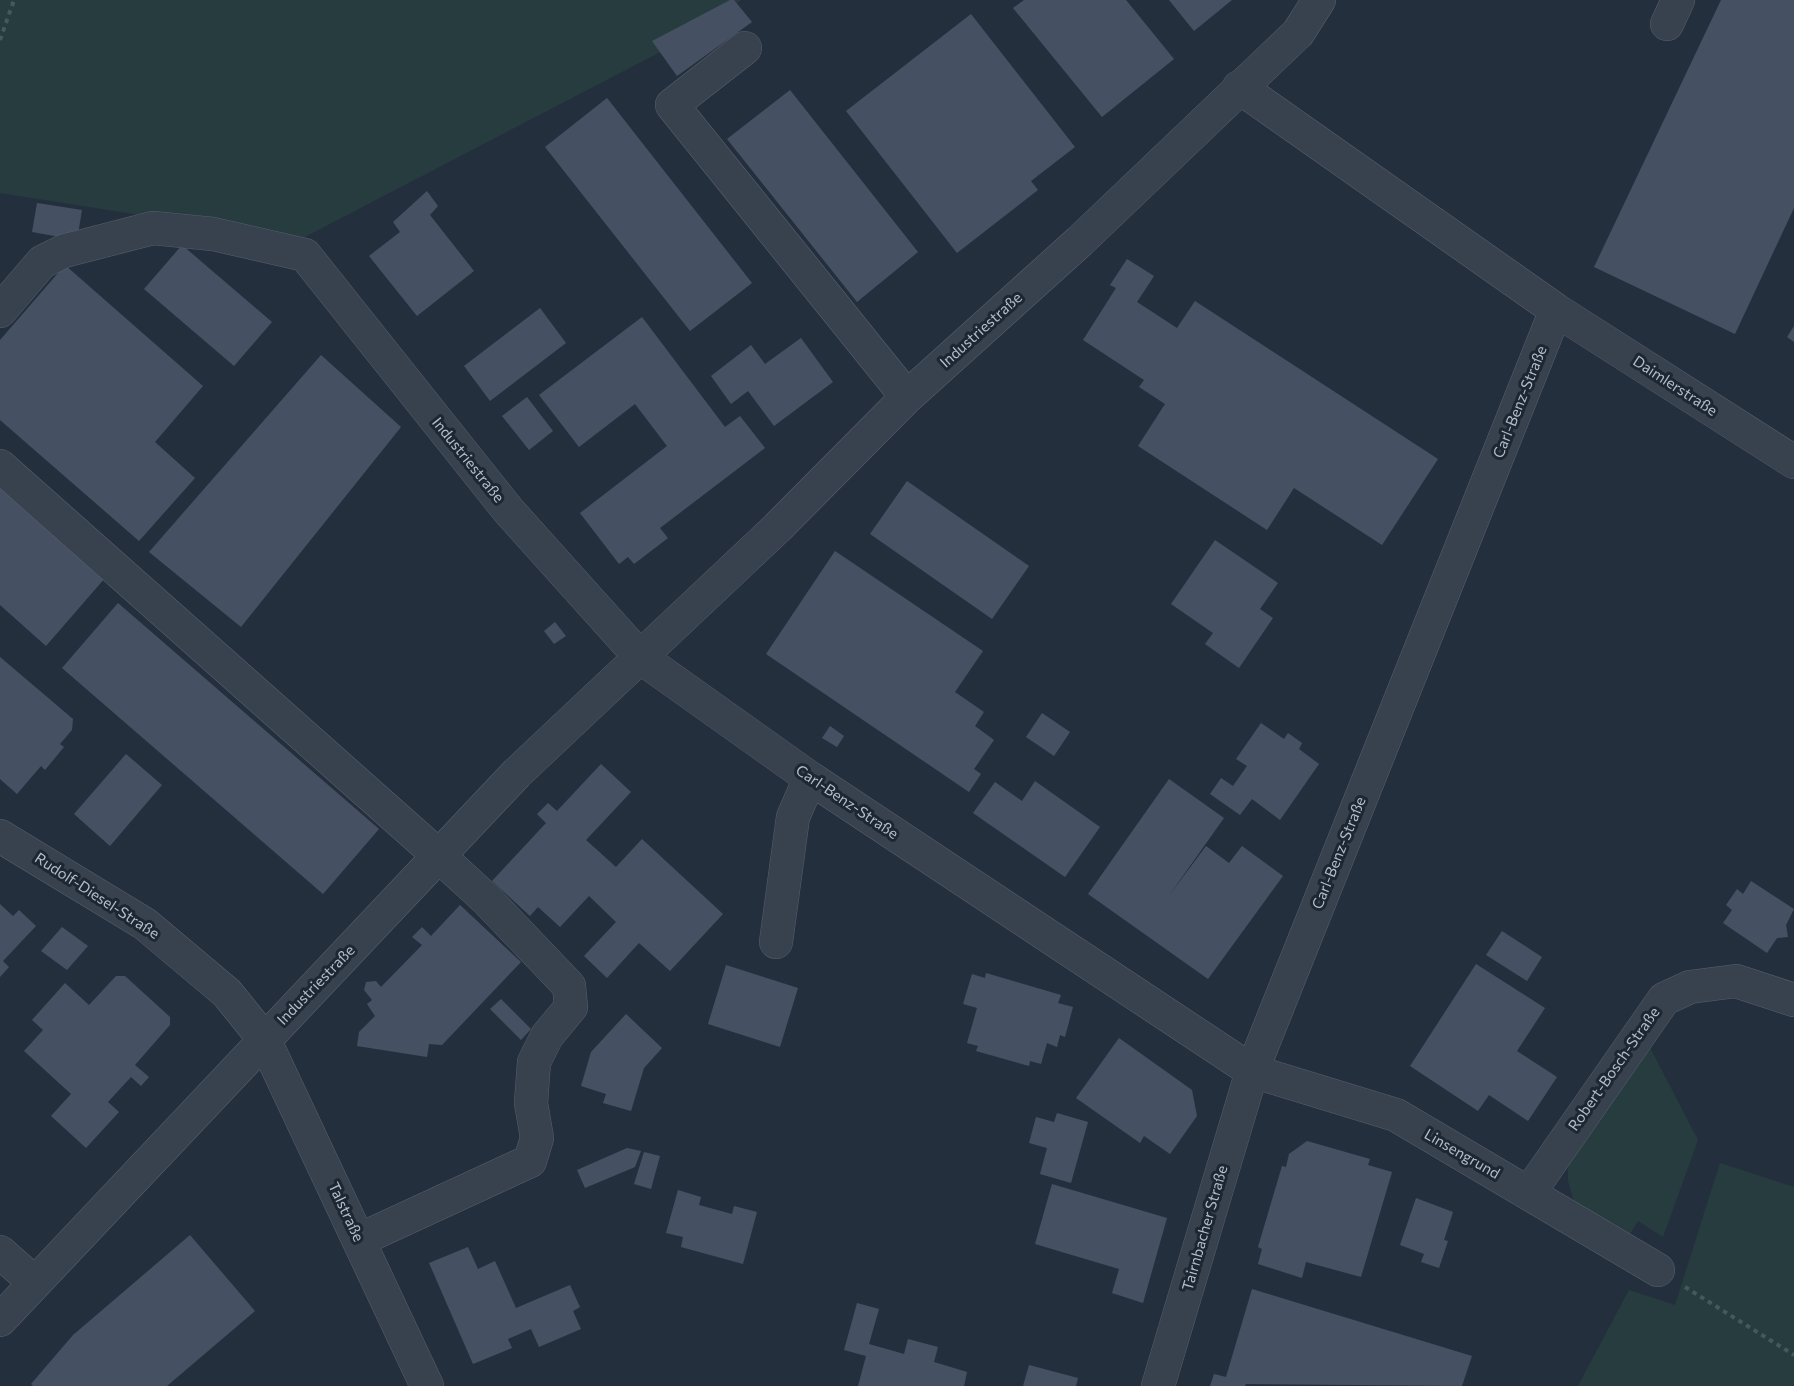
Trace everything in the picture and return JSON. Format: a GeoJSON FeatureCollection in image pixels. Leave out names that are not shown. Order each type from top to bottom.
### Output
{"type":"FeatureCollection","features":[{"type":"Feature","properties":{"kind":"street","name":"Industriestraße"},"geometry":{"type":"LineString","coordinates":[[0,1320],[517,773],[777,528],[907,397],[1080,241],[1298,33],[1318,0]]}},
{"type":"Feature","properties":{"kind":"street"},"geometry":{"type":"LineString","coordinates":[[745,48],[672,105],[907,397]]}},
{"type":"Feature","properties":{"kind":"street"},"geometry":{"type":"LineString","coordinates":[[1239,87],[1556,310]]}},
{"type":"Feature","properties":{"kind":"street","name":"Industriestraße"},"geometry":{"type":"LineString","coordinates":[[0,311],[42,262],[64,251],[153,228],[213,234],[305,255],[508,510],[640,657]]}},
{"type":"Feature","properties":{"kind":"street","name":"Daimlerstraße"},"geometry":{"type":"LineString","coordinates":[[1556,310],[1794,462]]}},
{"type":"Feature","properties":{"kind":"street","name":"Carl-Benz-Straße"},"geometry":{"type":"LineString","coordinates":[[640,657],[810,778],[1252,1071],[1556,310]]}},
{"type":"Feature","properties":{"kind":"street"},"geometry":{"type":"LineString","coordinates":[[0,466],[439,856],[487,900],[568,986],[571,1007],[547,1036],[534,1062],[531,1103],[537,1138],[530,1161],[359,1240]]}},
{"type":"Feature","properties":{"kind":"street"},"geometry":{"type":"LineString","coordinates":[[776,942],[793,817],[810,778]]}},
{"type":"Feature","properties":{"kind":"street","name":"Rudolf-Diesel-Straße"},"geometry":{"type":"LineString","coordinates":[[0,836],[145,924],[227,993],[264,1039]]}},
{"type":"Feature","properties":{"kind":"street","name":"Robert-Bosch-Straße"},"geometry":{"type":"LineString","coordinates":[[1529,1193],[1664,999],[1690,987],[1736,981],[1794,999]]}},
{"type":"Feature","properties":{"kind":"street","name":"Talstraße"},"geometry":{"type":"LineString","coordinates":[[264,1039],[427,1386]]}},
{"type":"Feature","properties":{"kind":"street","name":"Linsengrund"},"geometry":{"type":"LineString","coordinates":[[1252,1071],[1396,1115],[1658,1270]]}},
{"type":"Feature","properties":{"kind":"street","name":"Tairnbacher Straße"},"geometry":{"type":"LineString","coordinates":[[1158,1386],[1252,1071]]}},
{"type":"Feature","properties":{"kind":"street"},"geometry":{"type":"LineString","coordinates":[[0,1251],[35,1283]]}},
{"type":"Feature","properties":{"kind":"path"},"geometry":{"type":"LineString","coordinates":[[0,40],[14,0]]}},
{"type":"Feature","properties":{"kind":"path"},"geometry":{"type":"LineString","coordinates":[[1658,1270],[1794,1355]]}},
{"type":"Feature","properties":{"kind":"green space"},"geometry":{"type":"Polygon","coordinates":[[[0,0],[741,0],[693,35],[299,240],[0,193],[0,0]]]}},
{"type":"Feature","properties":{"kind":"green space"},"geometry":{"type":"Polygon","coordinates":[[[1646,1040],[1698,1140],[1663,1237],[1638,1221],[1626,1240],[1574,1201],[1568,1181],[1568,1168],[1646,1040]]]}},
{"type":"Feature","properties":{"kind":"green space"},"geometry":{"type":"Polygon","coordinates":[[[1720,1163],[1794,1187],[1794,1386],[1578,1386],[1629,1290],[1675,1305],[1720,1163]]]}},
{"type":"Feature","properties":{"kind":"building"},"geometry":{"type":"Polygon","coordinates":[[[734,0],[752,22],[677,76],[652,41],[734,0]]]}},
{"type":"Feature","properties":{"kind":"building"},"geometry":{"type":"Polygon","coordinates":[[[1024,0],[1126,0],[1174,59],[1102,117],[1013,8],[1024,0]]]}},
{"type":"Feature","properties":{"kind":"building"},"geometry":{"type":"Polygon","coordinates":[[[1169,0],[1232,0],[1194,31],[1169,0]]]}},
{"type":"Feature","properties":{"kind":"building"},"geometry":{"type":"Polygon","coordinates":[[[1721,0],[1794,0],[1794,208],[1735,334],[1594,267],[1721,0]]]}},
{"type":"Feature","properties":{"kind":"building"},"geometry":{"type":"Polygon","coordinates":[[[971,14],[1075,147],[1031,181],[1038,190],[957,253],[846,111],[971,14]]]}},
{"type":"Feature","properties":{"kind":"building"},"geometry":{"type":"Polygon","coordinates":[[[790,90],[918,252],[857,302],[727,139],[790,90]]]}},
{"type":"Feature","properties":{"kind":"building"},"geometry":{"type":"Polygon","coordinates":[[[607,98],[752,283],[690,331],[545,147],[607,98]]]}},
{"type":"Feature","properties":{"kind":"building"},"geometry":{"type":"Polygon","coordinates":[[[427,191],[438,206],[430,215],[474,271],[417,316],[369,256],[400,232],[393,222],[427,191]]]}},
{"type":"Feature","properties":{"kind":"building"},"geometry":{"type":"Polygon","coordinates":[[[37,203],[82,210],[77,240],[32,232],[37,203]]]}},
{"type":"Feature","properties":{"kind":"building"},"geometry":{"type":"Polygon","coordinates":[[[182,245],[272,322],[234,366],[144,289],[182,245]]]}},
{"type":"Feature","properties":{"kind":"building"},"geometry":{"type":"Polygon","coordinates":[[[1127,259],[1154,276],[1137,302],[1177,328],[1195,301],[1438,459],[1382,545],[1294,488],[1267,530],[1138,446],[1165,404],[1139,387],[1144,380],[1083,340],[1116,288],[1110,285],[1127,259]]]}},
{"type":"Feature","properties":{"kind":"building"},"geometry":{"type":"Polygon","coordinates":[[[65,265],[203,386],[155,442],[195,478],[139,541],[0,420],[0,340],[65,265]]]}},
{"type":"Feature","properties":{"kind":"building"},"geometry":{"type":"Polygon","coordinates":[[[540,308],[566,343],[490,401],[464,366],[540,308]]]}},
{"type":"Feature","properties":{"kind":"building"},"geometry":{"type":"Polygon","coordinates":[[[642,317],[725,427],[740,416],[765,448],[660,528],[668,538],[634,564],[628,557],[619,564],[580,513],[667,446],[635,404],[579,447],[539,395],[642,317]]]}},
{"type":"Feature","properties":{"kind":"building"},"geometry":{"type":"Polygon","coordinates":[[[1794,326],[1794,342],[1787,337],[1794,326]]]}},
{"type":"Feature","properties":{"kind":"building"},"geometry":{"type":"Polygon","coordinates":[[[801,338],[833,382],[774,426],[748,391],[731,404],[711,376],[751,345],[765,364],[801,338]]]}},
{"type":"Feature","properties":{"kind":"building"},"geometry":{"type":"Polygon","coordinates":[[[321,355],[401,427],[241,627],[149,552],[321,355]]]}},
{"type":"Feature","properties":{"kind":"building"},"geometry":{"type":"Polygon","coordinates":[[[527,397],[553,431],[529,450],[502,416],[527,397]]]}},
{"type":"Feature","properties":{"kind":"building"},"geometry":{"type":"Polygon","coordinates":[[[907,481],[1029,566],[992,619],[870,534],[907,481]]]}},
{"type":"Feature","properties":{"kind":"building"},"geometry":{"type":"Polygon","coordinates":[[[0,485],[105,578],[46,646],[0,605],[0,485]]]}},
{"type":"Feature","properties":{"kind":"building"},"geometry":{"type":"Polygon","coordinates":[[[1215,540],[1278,583],[1260,609],[1273,618],[1239,668],[1205,644],[1213,633],[1171,604],[1215,540]]]}},
{"type":"Feature","properties":{"kind":"building"},"geometry":{"type":"Polygon","coordinates":[[[835,551],[983,651],[955,692],[984,712],[975,726],[994,740],[974,769],[981,774],[969,792],[766,654],[835,551]]]}},
{"type":"Feature","properties":{"kind":"building"},"geometry":{"type":"Polygon","coordinates":[[[118,603],[379,829],[323,894],[62,668],[118,603]]]}},
{"type":"Feature","properties":{"kind":"building"},"geometry":{"type":"Polygon","coordinates":[[[555,622],[566,636],[554,644],[544,631],[555,622]]]}},
{"type":"Feature","properties":{"kind":"building"},"geometry":{"type":"Polygon","coordinates":[[[0,657],[73,719],[72,730],[60,744],[64,747],[45,770],[41,766],[17,794],[0,779],[0,657]]]}},
{"type":"Feature","properties":{"kind":"building"},"geometry":{"type":"Polygon","coordinates":[[[1042,713],[1070,732],[1054,756],[1026,737],[1042,713]]]}},
{"type":"Feature","properties":{"kind":"building"},"geometry":{"type":"Polygon","coordinates":[[[1261,723],[1284,739],[1288,733],[1302,743],[1299,749],[1319,764],[1280,820],[1252,799],[1240,815],[1210,794],[1221,778],[1233,786],[1247,766],[1236,759],[1261,723]]]}},
{"type":"Feature","properties":{"kind":"building"},"geometry":{"type":"Polygon","coordinates":[[[830,726],[844,736],[837,747],[822,738],[830,726]]]}},
{"type":"Feature","properties":{"kind":"building"},"geometry":{"type":"Polygon","coordinates":[[[126,754],[162,785],[110,846],[74,814],[126,754]]]}},
{"type":"Feature","properties":{"kind":"building"},"geometry":{"type":"Polygon","coordinates":[[[601,764],[631,792],[586,840],[616,867],[642,839],[723,914],[670,971],[639,943],[607,978],[584,956],[616,922],[589,896],[560,927],[538,907],[530,916],[492,881],[546,823],[537,814],[548,803],[557,811],[601,764]]]}},
{"type":"Feature","properties":{"kind":"building"},"geometry":{"type":"Polygon","coordinates":[[[1169,779],[1224,818],[1168,897],[1206,846],[1229,863],[1242,846],[1283,876],[1208,979],[1088,894],[1169,779]]]}},
{"type":"Feature","properties":{"kind":"building"},"geometry":{"type":"Polygon","coordinates":[[[1035,781],[1100,827],[1065,877],[973,813],[995,782],[1022,801],[1035,781]]]}},
{"type":"Feature","properties":{"kind":"building"},"geometry":{"type":"Polygon","coordinates":[[[1751,881],[1794,909],[1786,925],[1788,937],[1777,938],[1767,953],[1723,923],[1732,910],[1726,905],[1737,889],[1743,894],[1751,881]]]}},
{"type":"Feature","properties":{"kind":"building"},"geometry":{"type":"Polygon","coordinates":[[[0,904],[13,916],[19,910],[36,926],[3,961],[9,967],[0,977],[0,904]]]}},
{"type":"Feature","properties":{"kind":"building"},"geometry":{"type":"Polygon","coordinates":[[[460,905],[521,962],[442,1045],[429,1044],[427,1057],[357,1046],[359,1032],[375,1016],[367,1004],[372,1000],[364,990],[366,982],[376,981],[381,987],[422,945],[412,937],[422,927],[431,936],[460,905]]]}},
{"type":"Feature","properties":{"kind":"building"},"geometry":{"type":"Polygon","coordinates":[[[62,927],[88,946],[67,970],[41,951],[62,927]]]}},
{"type":"Feature","properties":{"kind":"building"},"geometry":{"type":"Polygon","coordinates":[[[1502,931],[1542,957],[1527,981],[1486,955],[1502,931]]]}},
{"type":"Feature","properties":{"kind":"building"},"geometry":{"type":"Polygon","coordinates":[[[1476,964],[1545,1008],[1517,1051],[1557,1077],[1528,1121],[1489,1095],[1478,1111],[1410,1066],[1476,964]]]}},
{"type":"Feature","properties":{"kind":"building"},"geometry":{"type":"Polygon","coordinates":[[[726,965],[798,988],[780,1047],[708,1024],[726,965]]]}},
{"type":"Feature","properties":{"kind":"building"},"geometry":{"type":"Polygon","coordinates":[[[986,973],[1061,995],[1058,1003],[1073,1007],[1065,1037],[1060,1035],[1057,1047],[1047,1043],[1041,1064],[1030,1061],[1029,1066],[976,1051],[978,1046],[967,1043],[977,1008],[963,1004],[972,974],[985,978],[986,973]]]}},
{"type":"Feature","properties":{"kind":"building"},"geometry":{"type":"Polygon","coordinates":[[[116,976],[125,976],[170,1017],[170,1025],[135,1065],[149,1077],[141,1086],[131,1077],[108,1102],[119,1112],[86,1148],[51,1116],[71,1094],[24,1051],[43,1030],[32,1020],[65,983],[89,1005],[116,976]]]}},
{"type":"Feature","properties":{"kind":"building"},"geometry":{"type":"Polygon","coordinates":[[[501,999],[531,1029],[521,1040],[490,1009],[501,999]]]}},
{"type":"Feature","properties":{"kind":"building"},"geometry":{"type":"Polygon","coordinates":[[[626,1014],[662,1048],[644,1068],[631,1111],[603,1103],[606,1094],[581,1086],[591,1052],[626,1014]]]}},
{"type":"Feature","properties":{"kind":"building"},"geometry":{"type":"Polygon","coordinates":[[[1119,1038],[1192,1090],[1197,1116],[1170,1154],[1144,1136],[1140,1143],[1076,1098],[1119,1038]]]}},
{"type":"Feature","properties":{"kind":"building"},"geometry":{"type":"Polygon","coordinates":[[[1057,1113],[1088,1122],[1071,1183],[1040,1174],[1047,1148],[1029,1143],[1036,1117],[1054,1122],[1057,1113]]]}},
{"type":"Feature","properties":{"kind":"building"},"geometry":{"type":"Polygon","coordinates":[[[1307,1141],[1370,1159],[1368,1165],[1392,1172],[1361,1277],[1306,1262],[1302,1278],[1258,1264],[1262,1249],[1258,1247],[1282,1166],[1286,1167],[1289,1154],[1307,1141]]]}},
{"type":"Feature","properties":{"kind":"building"},"geometry":{"type":"Polygon","coordinates":[[[627,1148],[641,1151],[635,1167],[585,1188],[577,1170],[627,1148]]]}},
{"type":"Feature","properties":{"kind":"building"},"geometry":{"type":"Polygon","coordinates":[[[644,1152],[660,1156],[651,1189],[634,1184],[644,1152]]]}},
{"type":"Feature","properties":{"kind":"building"},"geometry":{"type":"Polygon","coordinates":[[[1052,1184],[1167,1218],[1143,1303],[1112,1293],[1119,1269],[1035,1244],[1052,1184]]]}},
{"type":"Feature","properties":{"kind":"building"},"geometry":{"type":"Polygon","coordinates":[[[678,1190],[701,1197],[699,1205],[732,1214],[734,1206],[757,1212],[743,1264],[681,1247],[683,1237],[666,1233],[678,1190]]]}},
{"type":"Feature","properties":{"kind":"building"},"geometry":{"type":"Polygon","coordinates":[[[1416,1198],[1453,1212],[1444,1240],[1448,1241],[1439,1268],[1421,1262],[1424,1254],[1400,1245],[1416,1198]]]}},
{"type":"Feature","properties":{"kind":"building"},"geometry":{"type":"Polygon","coordinates":[[[190,1235],[255,1311],[167,1386],[33,1386],[31,1384],[73,1335],[190,1235]]]}},
{"type":"Feature","properties":{"kind":"building"},"geometry":{"type":"Polygon","coordinates":[[[468,1247],[478,1269],[495,1261],[516,1308],[570,1285],[580,1307],[573,1311],[581,1329],[539,1347],[531,1329],[508,1339],[512,1348],[473,1364],[429,1263],[468,1247]]]}},
{"type":"Feature","properties":{"kind":"building"},"geometry":{"type":"Polygon","coordinates":[[[1252,1289],[1472,1356],[1462,1386],[1246,1384],[1245,1386],[1210,1386],[1214,1374],[1226,1377],[1252,1289]]]}},
{"type":"Feature","properties":{"kind":"building"},"geometry":{"type":"Polygon","coordinates":[[[857,1303],[879,1309],[869,1344],[904,1354],[908,1339],[938,1347],[934,1362],[967,1372],[964,1386],[858,1386],[866,1356],[844,1350],[857,1303]]]}},
{"type":"Feature","properties":{"kind":"building"},"geometry":{"type":"Polygon","coordinates":[[[1029,1365],[1078,1378],[1076,1386],[1023,1386],[1029,1365]]]}}]}
